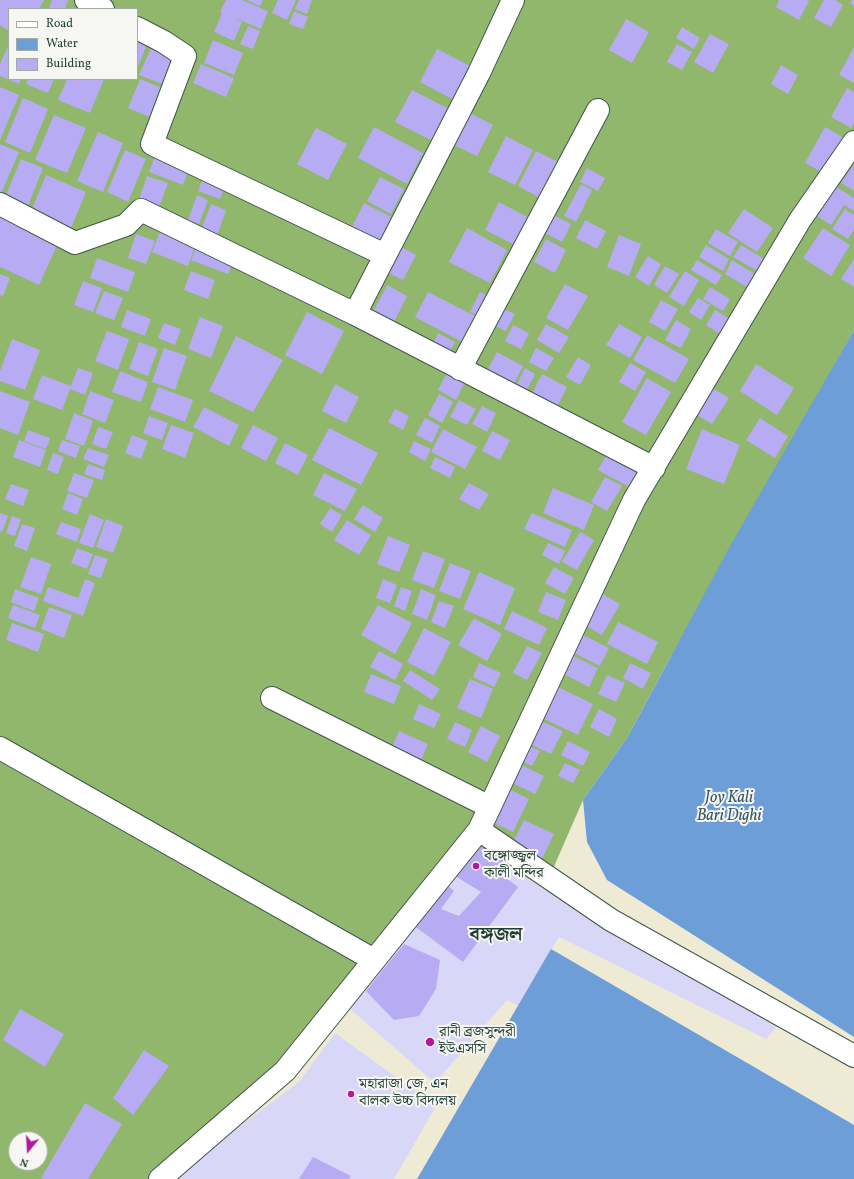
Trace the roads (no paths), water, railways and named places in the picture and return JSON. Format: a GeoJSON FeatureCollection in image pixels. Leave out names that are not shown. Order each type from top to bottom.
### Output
{"type":"FeatureCollection","features":[{"type":"Feature","properties":{"kind":"street"},"geometry":{"type":"LineString","coordinates":[[86,0],[100,8]]}},
{"type":"Feature","properties":{"kind":"street"},"geometry":{"type":"LineString","coordinates":[[355,314],[479,73],[513,0]]}},
{"type":"Feature","properties":{"kind":"street"},"geometry":{"type":"LineString","coordinates":[[138,29],[164,42],[185,56],[152,144],[385,255]]}},
{"type":"Feature","properties":{"kind":"street"},"geometry":{"type":"LineString","coordinates":[[460,368],[598,110]]}},
{"type":"Feature","properties":{"kind":"street"},"geometry":{"type":"LineString","coordinates":[[160,1179],[285,1071],[479,830],[634,500],[800,220],[854,142]]}},
{"type":"Feature","properties":{"kind":"street"},"geometry":{"type":"LineString","coordinates":[[0,204],[75,243],[126,225],[141,210],[355,314],[654,468]]}},
{"type":"Feature","properties":{"kind":"street"},"geometry":{"type":"LineString","coordinates":[[272,698],[490,807]]}},
{"type":"Feature","properties":{"kind":"street"},"geometry":{"type":"LineString","coordinates":[[0,748],[374,960]]}},
{"type":"Feature","properties":{"kind":"street"},"geometry":{"type":"LineString","coordinates":[[479,830],[611,920],[854,1056]]}},
{"type":"Feature","properties":{"kind":"water","name":"Joy Kali Bari Dighi"},"geometry":{"type":"Polygon","coordinates":[[[854,330],[854,1037],[607,880],[587,842],[583,800],[627,738],[730,546],[854,330]]]}},
{"type":"Feature","properties":{"kind":"water"},"geometry":{"type":"Polygon","coordinates":[[[551,949],[854,1125],[854,1179],[417,1179],[551,949]]]}},
{"type":"Feature","properties":{"kind":"place","name":"বঙ্গোজ্জ্বল কালী মন্দির"},"geometry":{"type":"Point","coordinates":[476,866]}},
{"type":"Feature","properties":{"kind":"place","name":"রানী ব্রজসুন্দরী ইউএসসি"},"geometry":{"type":"Point","coordinates":[430,1042]}},
{"type":"Feature","properties":{"kind":"place","name":"মহারাজা জে, এন বালক উচ্চ বিদ্যলয়"},"geometry":{"type":"Point","coordinates":[351,1094]}},
{"type":"Feature","properties":{"kind":"district","name":"বঙ্গজল"},"geometry":{"type":"Point","coordinates":[496,937]}}]}
